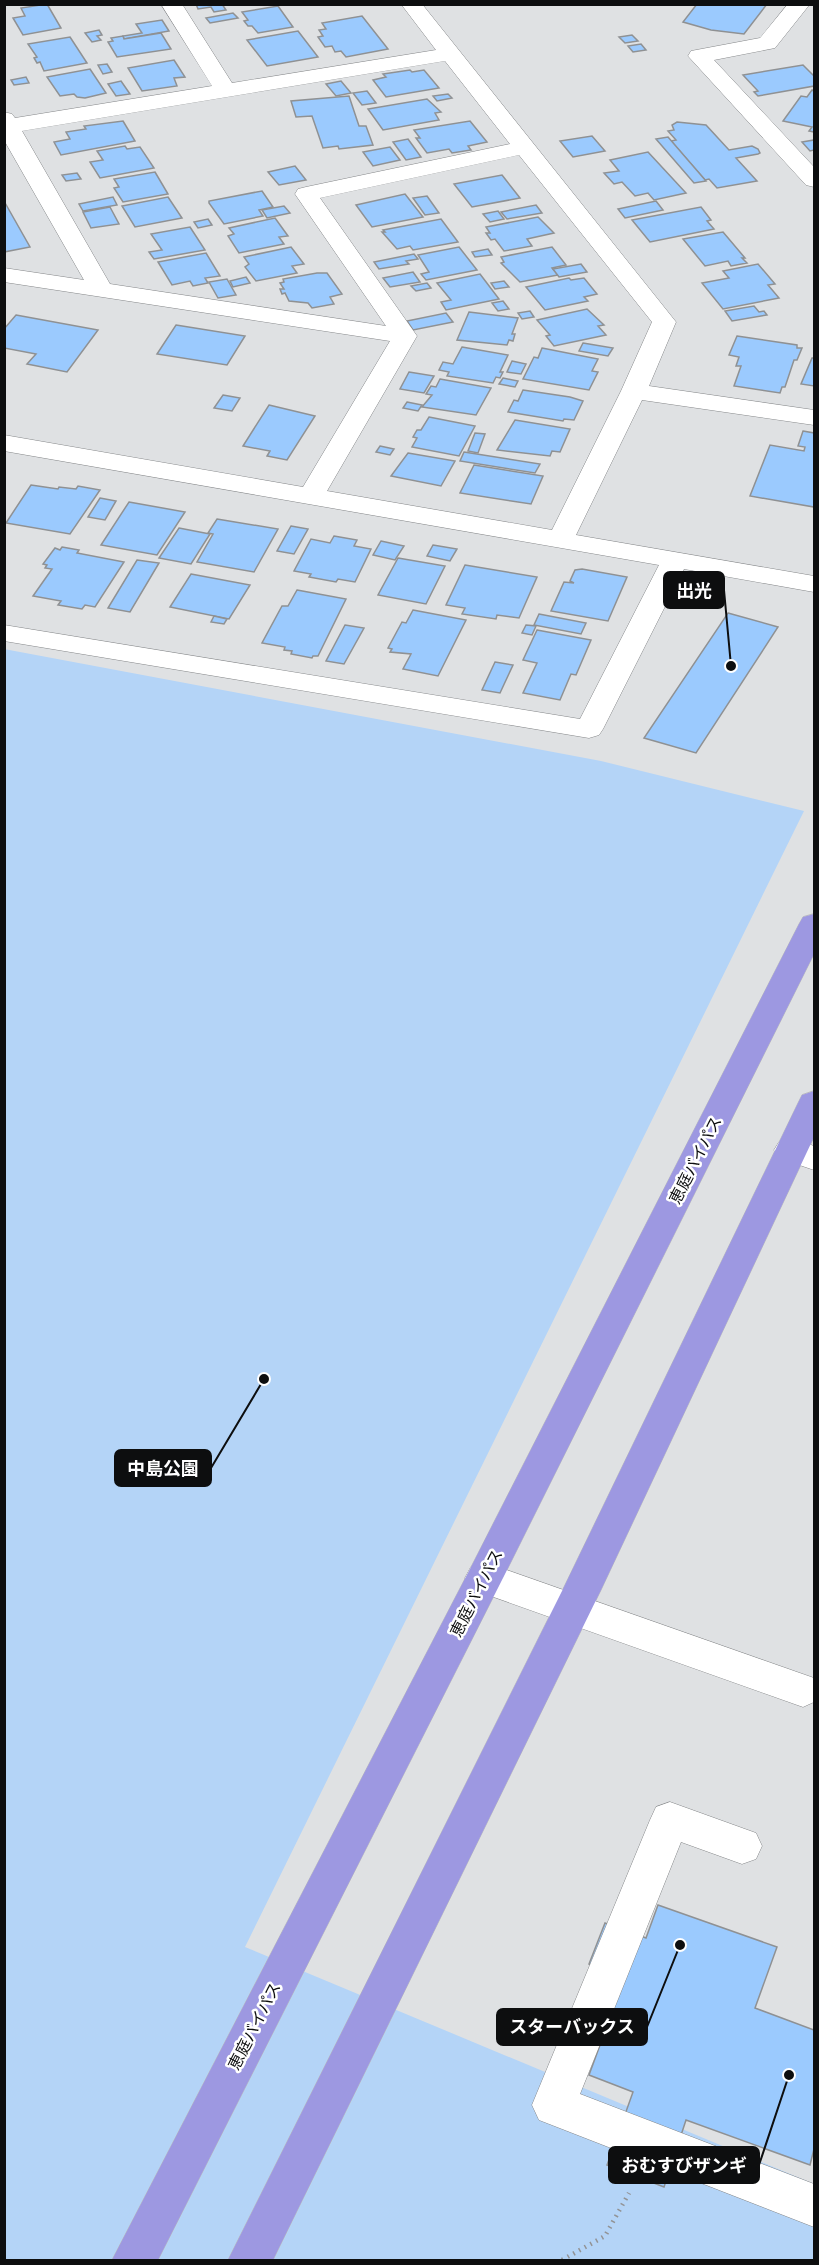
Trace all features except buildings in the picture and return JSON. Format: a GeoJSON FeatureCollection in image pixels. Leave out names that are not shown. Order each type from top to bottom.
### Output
{"type":"FeatureCollection","features":[{"type":"Feature","properties":{"kind":"highway","name":"恵庭バイパス"},"geometry":{"type":"LineString","coordinates":[[134,2260],[484,1578],[814,924]]}},
{"type":"Feature","properties":{"kind":"highway"},"geometry":{"type":"LineString","coordinates":[[250,2260],[572,1609],[803,1154],[814,1103]]}},
{"type":"Feature","properties":{"kind":"street"},"geometry":{"type":"LineString","coordinates":[[171,4],[225,89]]}},
{"type":"Feature","properties":{"kind":"street"},"geometry":{"type":"LineString","coordinates":[[411,4],[664,322],[634,391],[561,538]]}},
{"type":"Feature","properties":{"kind":"street"},"geometry":{"type":"LineString","coordinates":[[800,4],[767,43],[699,56],[814,180]]}},
{"type":"Feature","properties":{"kind":"street"},"geometry":{"type":"LineString","coordinates":[[102,291],[7,122],[449,54]]}},
{"type":"Feature","properties":{"kind":"street"},"geometry":{"type":"LineString","coordinates":[[405,336],[306,194],[526,147]]}},
{"type":"Feature","properties":{"kind":"street"},"geometry":{"type":"LineString","coordinates":[[4,275],[405,336]]}},
{"type":"Feature","properties":{"kind":"street"},"geometry":{"type":"LineString","coordinates":[[312,495],[405,336]]}},
{"type":"Feature","properties":{"kind":"street"},"geometry":{"type":"LineString","coordinates":[[634,391],[814,417]]}},
{"type":"Feature","properties":{"kind":"street"},"geometry":{"type":"LineString","coordinates":[[4,442],[814,584]]}},
{"type":"Feature","properties":{"kind":"street"},"geometry":{"type":"LineString","coordinates":[[4,633],[589,729],[676,559]]}},
{"type":"Feature","properties":{"kind":"street"},"geometry":{"type":"LineString","coordinates":[[484,1578],[803,1690]]}},
{"type":"Feature","properties":{"kind":"street"},"geometry":{"type":"LineString","coordinates":[[742,1846],[670,1820],[554,2105],[814,2205]]}},
{"type":"Feature","properties":{"kind":"path"},"geometry":{"type":"LineString","coordinates":[[562,2260],[605,2236],[628,2193]]}},
{"type":"Feature","properties":{"kind":"shaded area"},"geometry":{"type":"Polygon","coordinates":[[[4,649],[601,761],[804,811],[245,1947],[814,2184],[814,2260],[5,2260],[4,649]]]}},
{"type":"Feature","properties":{"kind":"place","name":"出光"},"geometry":{"type":"Point","coordinates":[731,666]}},
{"type":"Feature","properties":{"kind":"place","name":"中島公園"},"geometry":{"type":"Point","coordinates":[264,1379]}},
{"type":"Feature","properties":{"kind":"place","name":"スターバックス"},"geometry":{"type":"Point","coordinates":[680,1945]}},
{"type":"Feature","properties":{"kind":"place","name":"おむすびザンギ"},"geometry":{"type":"Point","coordinates":[789,2075]}}]}
